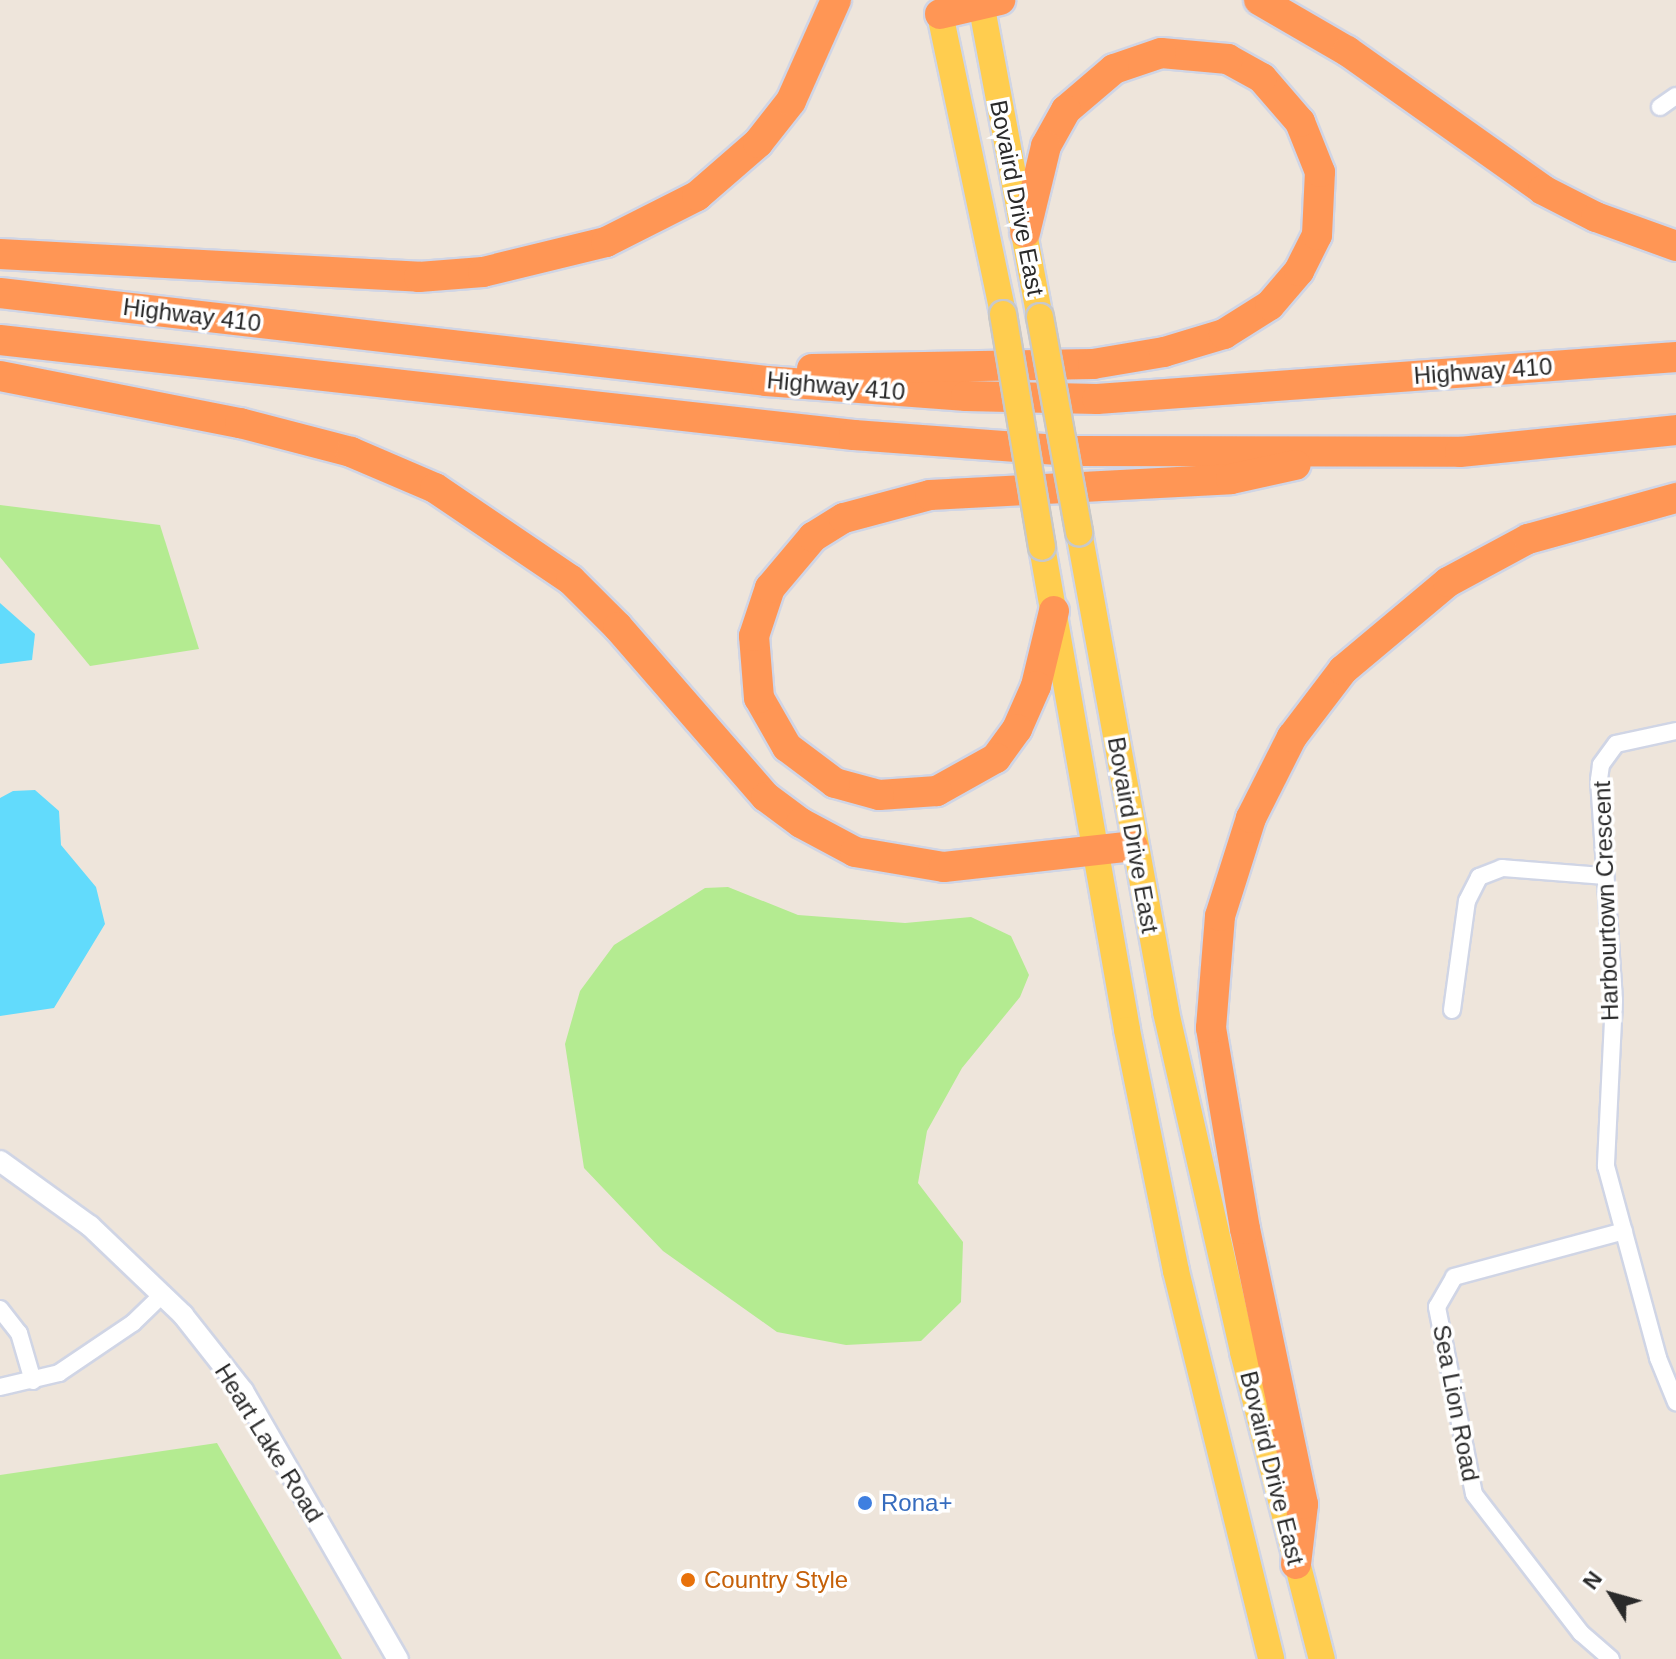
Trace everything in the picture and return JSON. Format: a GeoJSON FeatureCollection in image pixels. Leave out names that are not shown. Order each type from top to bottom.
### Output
{"type":"FeatureCollection","features":[{"type":"Feature","properties":{"kind":"highway"},"geometry":{"type":"LineString","coordinates":[[0,254],[419,277],[483,272],[606,242],[697,196],[758,143],[791,101],[836,0]]}},
{"type":"Feature","properties":{"kind":"highway"},"geometry":{"type":"LineString","coordinates":[[1259,0],[1347,51],[1543,190],[1596,217],[1676,246]]}},
{"type":"Feature","properties":{"kind":"highway"},"geometry":{"type":"LineString","coordinates":[[940,14],[990,2]]}},
{"type":"Feature","properties":{"kind":"highway"},"geometry":{"type":"LineString","coordinates":[[766,381],[796,369],[1093,364],[1176,350],[1224,334],[1270,305],[1299,271],[1317,235],[1320,172],[1300,122],[1262,78],[1228,59],[1161,53],[1114,69],[1066,110],[1046,146],[1025,233]]}},
{"type":"Feature","properties":{"kind":"highway","name":"Highway 410"},"geometry":{"type":"LineString","coordinates":[[0,293],[766,381],[966,396],[1097,399],[1676,357]]}},
{"type":"Feature","properties":{"kind":"highway","name":"Highway 410"},"geometry":{"type":"LineString","coordinates":[[0,340],[854,435],[1074,451],[1460,452],[1676,430]]}},
{"type":"Feature","properties":{"kind":"highway"},"geometry":{"type":"LineString","coordinates":[[0,376],[240,423],[351,452],[435,488],[571,580],[766,797],[801,823],[855,852],[944,867],[1133,846]]}},
{"type":"Feature","properties":{"kind":"highway"},"geometry":{"type":"LineString","coordinates":[[1054,611],[1036,686],[1017,729],[996,758],[937,791],[879,795],[835,783],[787,747],[759,698],[754,636],[770,588],[805,545],[844,518],[930,495],[1231,479],[1346,454]]}},
{"type":"Feature","properties":{"kind":"highway"},"geometry":{"type":"LineString","coordinates":[[1296,1564],[1303,1504],[1245,1229],[1211,1028],[1220,916],[1251,818],[1292,737],[1343,670],[1375,638],[1448,582],[1528,539],[1676,498]]}},
{"type":"Feature","properties":{"kind":"main road","name":"Bovaird Drive East"},"geometry":{"type":"LineString","coordinates":[[990,2],[1025,233],[1133,846],[1198,1161],[1322,1659]]}},
{"type":"Feature","properties":{"kind":"main road","name":"Bovaird Drive East"},"geometry":{"type":"LineString","coordinates":[[940,14],[1003,314],[1096,850],[1176,1271],[1271,1659]]}},
{"type":"Feature","properties":{"kind":"street"},"geometry":{"type":"LineString","coordinates":[[1660,107],[1676,96]]}},
{"type":"Feature","properties":{"kind":"street","name":"Harbourtown Crescent"},"geometry":{"type":"LineString","coordinates":[[1676,731],[1616,744],[1601,765],[1604,876],[1614,1000],[1604,1150],[1658,1358],[1676,1402]]}},
{"type":"Feature","properties":{"kind":"street"},"geometry":{"type":"LineString","coordinates":[[1452,1010],[1467,901],[1479,877],[1502,868],[1604,876]]}},
{"type":"Feature","properties":{"kind":"street","name":"Heart Lake Road"},"geometry":{"type":"LineString","coordinates":[[0,1161],[90,1226],[163,1294],[243,1391],[398,1659]]}},
{"type":"Feature","properties":{"kind":"street","name":"Sea Lion Road"},"geometry":{"type":"LineString","coordinates":[[1611,1659],[1581,1633],[1474,1494],[1437,1307],[1443,1288],[1454,1277],[1624,1231]]}},
{"type":"Feature","properties":{"kind":"street"},"geometry":{"type":"LineString","coordinates":[[0,1387],[33,1381],[72,1366],[133,1323],[163,1294]]}},
{"type":"Feature","properties":{"kind":"street"},"geometry":{"type":"LineString","coordinates":[[0,1309],[19,1333],[33,1381]]}},
{"type":"Feature","properties":{"kind":"green space"},"geometry":{"type":"Polygon","coordinates":[[[0,505],[160,525],[199,649],[90,666],[0,557],[0,505]]]}},
{"type":"Feature","properties":{"kind":"green space"},"geometry":{"type":"Polygon","coordinates":[[[728,887],[798,915],[905,923],[971,917],[1011,936],[1029,975],[1020,997],[962,1068],[927,1131],[918,1183],[963,1242],[961,1302],[921,1341],[846,1345],[777,1332],[663,1251],[584,1168],[565,1044],[580,991],[614,945],[705,888],[728,887]]]}},
{"type":"Feature","properties":{"kind":"green space"},"geometry":{"type":"Polygon","coordinates":[[[217,1443],[342,1659],[0,1659],[0,1475],[217,1443]]]}},
{"type":"Feature","properties":{"kind":"water"},"geometry":{"type":"Polygon","coordinates":[[[0,603],[35,634],[32,660],[0,664],[0,603]]]}},
{"type":"Feature","properties":{"kind":"water"},"geometry":{"type":"Polygon","coordinates":[[[35,790],[59,811],[61,845],[96,887],[105,924],[54,1008],[0,1016],[0,798],[13,791],[35,790]]]}},
{"type":"Feature","properties":{"kind":"place","name":"Rona+"},"geometry":{"type":"Point","coordinates":[865,1503]}},
{"type":"Feature","properties":{"kind":"place","name":"Country Style"},"geometry":{"type":"Point","coordinates":[688,1580]}}]}
